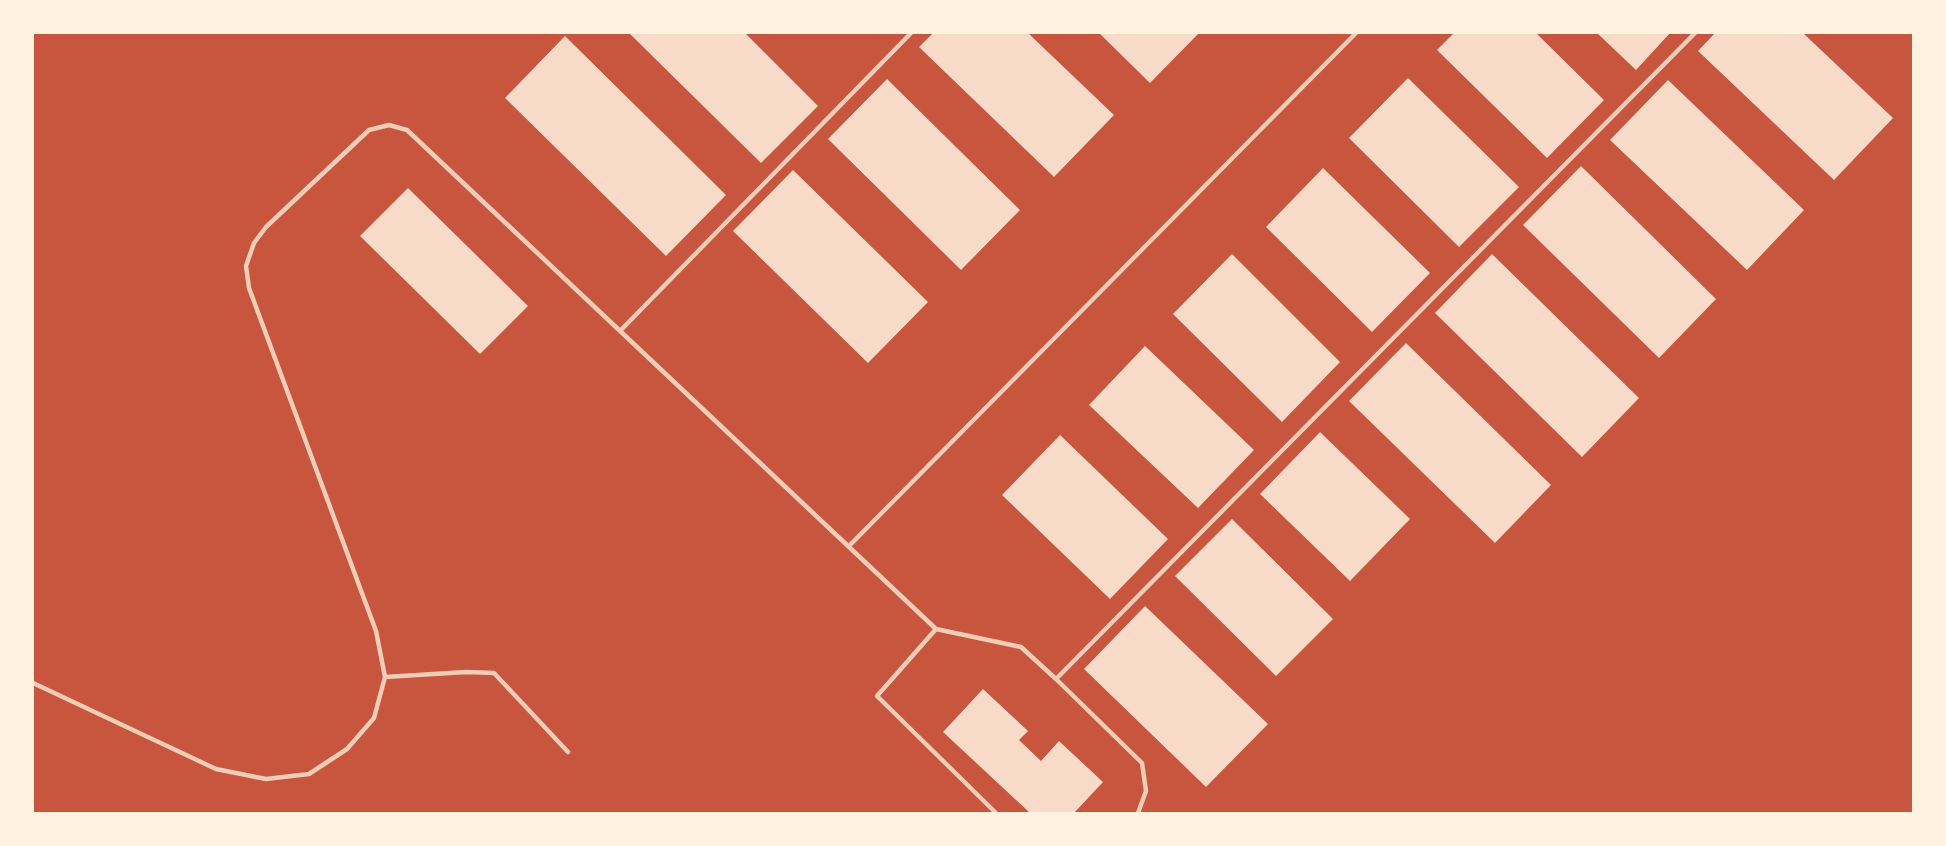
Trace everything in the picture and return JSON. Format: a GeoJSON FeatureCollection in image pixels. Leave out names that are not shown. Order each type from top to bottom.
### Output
{"type":"FeatureCollection","features":[{"type":"Feature","properties":{"kind":"lane"},"geometry":{"type":"LineString","coordinates":[[620,330],[911,33]]}},
{"type":"Feature","properties":{"kind":"lane"},"geometry":{"type":"LineString","coordinates":[[849,546],[1356,33]]}},
{"type":"Feature","properties":{"kind":"lane"},"geometry":{"type":"LineString","coordinates":[[1056,679],[1695,33]]}},
{"type":"Feature","properties":{"kind":"lane"},"geometry":{"type":"LineString","coordinates":[[33,683],[216,770],[266,778],[309,774],[347,749],[374,718],[385,677],[376,631],[249,288],[246,266],[254,243],[266,227],[369,130],[389,124],[407,130],[936,629],[1021,647],[1056,679],[1143,763],[1146,791],[1138,813]]}},
{"type":"Feature","properties":{"kind":"lane"},"geometry":{"type":"LineString","coordinates":[[936,629],[877,696],[996,813]]}},
{"type":"Feature","properties":{"kind":"lane"},"geometry":{"type":"LineString","coordinates":[[385,677],[466,672],[494,673],[568,752]]}},
{"type":"Feature","properties":{"kind":"building"},"geometry":{"type":"Polygon","coordinates":[[[629,33],[745,33],[818,106],[761,163],[629,33]]]}},
{"type":"Feature","properties":{"kind":"building"},"geometry":{"type":"Polygon","coordinates":[[[933,33],[1028,33],[1114,115],[1054,177],[919,47],[933,33]]]}},
{"type":"Feature","properties":{"kind":"building"},"geometry":{"type":"Polygon","coordinates":[[[1099,33],[1199,33],[1150,83],[1099,33]]]}},
{"type":"Feature","properties":{"kind":"building"},"geometry":{"type":"Polygon","coordinates":[[[1454,33],[1536,33],[1604,100],[1547,158],[1437,50],[1454,33]]]}},
{"type":"Feature","properties":{"kind":"building"},"geometry":{"type":"Polygon","coordinates":[[[1597,33],[1670,33],[1636,70],[1597,33]]]}},
{"type":"Feature","properties":{"kind":"building"},"geometry":{"type":"Polygon","coordinates":[[[1715,33],[1803,33],[1893,118],[1834,180],[1698,51],[1715,33]]]}},
{"type":"Feature","properties":{"kind":"building"},"geometry":{"type":"Polygon","coordinates":[[[565,36],[726,195],[666,256],[505,98],[565,36]]]}},
{"type":"Feature","properties":{"kind":"building"},"geometry":{"type":"Polygon","coordinates":[[[1408,78],[1519,187],[1459,247],[1349,138],[1408,78]]]}},
{"type":"Feature","properties":{"kind":"building"},"geometry":{"type":"Polygon","coordinates":[[[887,79],[1020,210],[961,270],[828,139],[887,79]]]}},
{"type":"Feature","properties":{"kind":"building"},"geometry":{"type":"Polygon","coordinates":[[[1668,80],[1804,210],[1747,270],[1610,140],[1668,80]]]}},
{"type":"Feature","properties":{"kind":"building"},"geometry":{"type":"Polygon","coordinates":[[[1581,166],[1716,299],[1659,358],[1523,225],[1581,166]]]}},
{"type":"Feature","properties":{"kind":"building"},"geometry":{"type":"Polygon","coordinates":[[[1323,168],[1430,273],[1372,332],[1266,227],[1323,168]]]}},
{"type":"Feature","properties":{"kind":"building"},"geometry":{"type":"Polygon","coordinates":[[[793,170],[928,302],[868,363],[733,231],[793,170]]]}},
{"type":"Feature","properties":{"kind":"building"},"geometry":{"type":"Polygon","coordinates":[[[408,188],[528,306],[480,354],[360,236],[408,188]]]}},
{"type":"Feature","properties":{"kind":"building"},"geometry":{"type":"Polygon","coordinates":[[[1232,254],[1340,362],[1282,422],[1173,314],[1232,254]]]}},
{"type":"Feature","properties":{"kind":"building"},"geometry":{"type":"Polygon","coordinates":[[[1492,254],[1639,398],[1582,457],[1435,313],[1492,254]]]}},
{"type":"Feature","properties":{"kind":"building"},"geometry":{"type":"Polygon","coordinates":[[[1406,343],[1551,485],[1495,543],[1349,401],[1406,343]]]}},
{"type":"Feature","properties":{"kind":"building"},"geometry":{"type":"Polygon","coordinates":[[[1145,346],[1254,450],[1198,508],[1089,405],[1145,346]]]}},
{"type":"Feature","properties":{"kind":"building"},"geometry":{"type":"Polygon","coordinates":[[[1320,432],[1410,519],[1350,581],[1260,494],[1320,432]]]}},
{"type":"Feature","properties":{"kind":"building"},"geometry":{"type":"Polygon","coordinates":[[[1060,435],[1168,539],[1110,599],[1002,495],[1060,435]]]}},
{"type":"Feature","properties":{"kind":"building"},"geometry":{"type":"Polygon","coordinates":[[[1232,519],[1333,619],[1276,676],[1175,576],[1232,519]]]}},
{"type":"Feature","properties":{"kind":"building"},"geometry":{"type":"Polygon","coordinates":[[[1145,606],[1268,724],[1206,787],[1084,669],[1145,606]]]}},
{"type":"Feature","properties":{"kind":"building"},"geometry":{"type":"Polygon","coordinates":[[[983,689],[1028,731],[1019,740],[1041,761],[1059,741],[1103,782],[1074,813],[1030,813],[943,732],[983,689]]]}}]}
